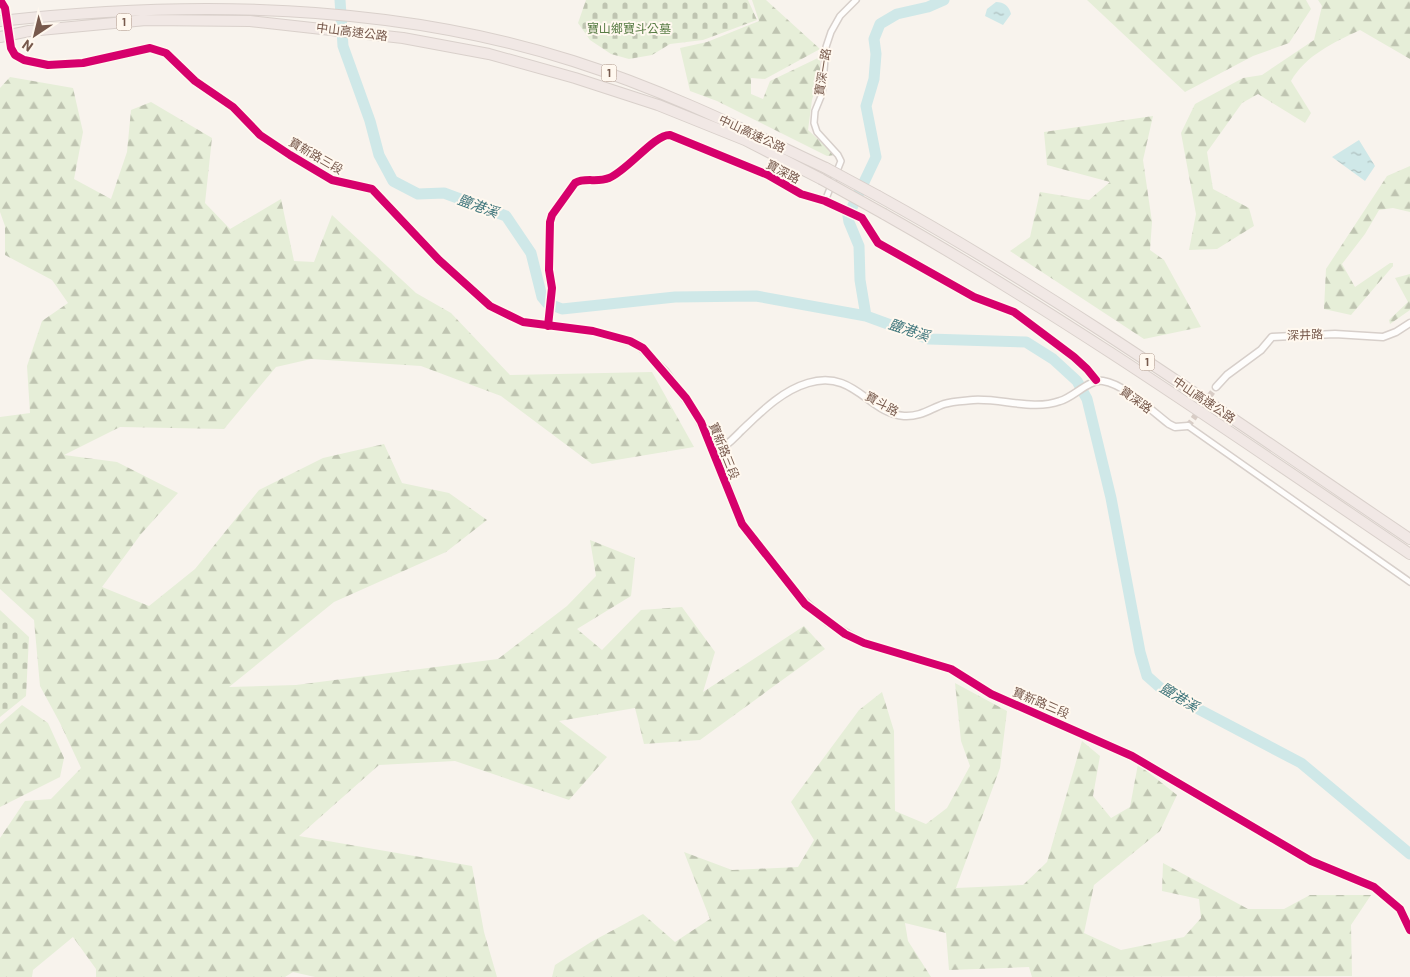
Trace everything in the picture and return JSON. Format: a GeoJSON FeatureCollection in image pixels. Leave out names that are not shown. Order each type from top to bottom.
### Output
{"type":"FeatureCollection","features":[{"type":"Feature","properties":{"kind":"highway","name":"中山高速公路"},"geometry":{"type":"LineString","coordinates":[[0,21],[33,15],[163,4],[223,3],[296,7],[379,16],[489,38],[572,60],[650,88],[826,168],[953,238],[1075,314],[1410,539]]}},
{"type":"Feature","properties":{"kind":"highway","name":"中山高速公路"},"geometry":{"type":"LineString","coordinates":[[0,37],[29,31],[146,20],[250,21],[377,36],[489,54],[575,78],[658,105],[745,140],[821,179],[968,261],[1161,384],[1410,554]]}},
{"type":"Feature","properties":{"kind":"street"},"geometry":{"type":"LineString","coordinates":[[0,0],[5,8]]}},
{"type":"Feature","properties":{"kind":"street","name":"寶深一路"},"geometry":{"type":"LineString","coordinates":[[825,201],[841,161],[815,128],[815,111],[822,94],[826,47],[831,32],[840,16],[856,0]]}},
{"type":"Feature","properties":{"kind":"street","name":"寶新路三段"},"geometry":{"type":"LineString","coordinates":[[11,48],[15,55],[24,60],[48,65],[82,63],[150,48],[166,52],[195,81],[233,107],[260,135],[290,155],[332,180],[372,189],[482,301],[513,319],[548,326],[593,331],[630,341],[643,348],[686,398],[715,452],[742,524],[796,593],[827,622],[864,643],[951,669],[991,694],[1132,756],[1311,861],[1374,887],[1400,910],[1410,930]]}},
{"type":"Feature","properties":{"kind":"street","name":"寶深路"},"geometry":{"type":"LineString","coordinates":[[548,326],[552,288],[549,270],[550,222],[566,193],[580,179],[595,181],[611,178],[666,134],[688,141],[768,175],[801,194],[825,201],[856,215],[864,221],[878,243],[974,297],[1014,312],[1074,356],[1096,380],[1118,386],[1169,424],[1175,427],[1188,426],[1410,582]]}},
{"type":"Feature","properties":{"kind":"street","name":"深井路"},"geometry":{"type":"LineString","coordinates":[[1216,387],[1227,375],[1261,350],[1272,337],[1335,334],[1383,337],[1396,332],[1410,323]]}},
{"type":"Feature","properties":{"kind":"street","name":"寶斗路"},"geometry":{"type":"LineString","coordinates":[[715,452],[729,443],[779,398],[799,386],[815,381],[835,381],[848,385],[889,411],[904,416],[918,415],[946,404],[975,400],[1050,404],[1072,397],[1096,380]]}},
{"type":"Feature","properties":{"kind":"green space","name":"寶山鄉寶斗公墓"},"geometry":{"type":"Polygon","coordinates":[[[586,0],[748,0],[757,20],[703,40],[670,44],[652,55],[629,59],[611,54],[590,40],[578,23],[586,0]]]}},
{"type":"Feature","properties":{"kind":"green space"},"geometry":{"type":"Polygon","coordinates":[[[752,0],[766,0],[820,49],[765,79],[751,78],[751,94],[763,99],[770,81],[820,57],[820,75],[812,100],[808,130],[835,155],[827,156],[717,101],[690,91],[680,48],[707,42],[759,21],[752,0]]]}},
{"type":"Feature","properties":{"kind":"green space"},"geometry":{"type":"Polygon","coordinates":[[[1087,0],[1306,0],[1311,9],[1289,43],[1253,56],[1185,92],[1087,0]]]}},
{"type":"Feature","properties":{"kind":"green space"},"geometry":{"type":"Polygon","coordinates":[[[1318,0],[1410,0],[1410,59],[1360,30],[1330,45],[1312,57],[1291,81],[1311,113],[1305,123],[1258,94],[1242,103],[1207,152],[1213,189],[1249,208],[1254,226],[1217,249],[1189,250],[1196,214],[1181,133],[1195,104],[1243,78],[1262,75],[1314,40],[1322,6],[1318,0]]]}},
{"type":"Feature","properties":{"kind":"green space"},"geometry":{"type":"Polygon","coordinates":[[[10,77],[73,88],[83,132],[74,179],[111,199],[127,152],[131,110],[151,102],[212,138],[205,203],[230,229],[281,199],[294,261],[314,262],[332,215],[416,293],[451,313],[510,375],[652,372],[694,447],[592,464],[501,396],[421,366],[311,359],[276,367],[224,429],[120,427],[64,455],[117,462],[178,493],[141,534],[102,587],[149,606],[195,569],[259,490],[323,458],[384,444],[402,483],[449,493],[487,520],[446,552],[334,602],[229,687],[296,685],[498,659],[567,606],[596,576],[590,540],[635,558],[631,596],[577,629],[602,650],[641,610],[682,607],[715,652],[703,692],[804,626],[825,649],[700,740],[644,744],[635,708],[559,721],[607,757],[569,800],[455,761],[379,765],[299,836],[472,866],[484,932],[497,977],[315,977],[293,972],[285,977],[96,977],[96,969],[73,937],[33,970],[32,977],[0,977],[0,838],[25,801],[51,799],[81,768],[40,686],[34,620],[0,589],[0,417],[30,413],[27,366],[42,321],[68,303],[52,280],[5,255],[5,226],[0,212],[0,88],[10,77]]]}},
{"type":"Feature","properties":{"kind":"green space"},"geometry":{"type":"Polygon","coordinates":[[[1153,116],[1143,160],[1152,222],[1150,250],[1164,260],[1201,327],[1144,339],[1010,251],[1030,237],[1040,192],[1089,200],[1110,182],[1047,165],[1044,132],[1153,116]]]}},
{"type":"Feature","properties":{"kind":"green space"},"geometry":{"type":"Polygon","coordinates":[[[1410,166],[1410,212],[1393,208],[1379,210],[1365,234],[1342,264],[1355,287],[1390,263],[1393,263],[1393,266],[1351,315],[1324,309],[1326,269],[1387,176],[1410,166]]]}},
{"type":"Feature","properties":{"kind":"green space"},"geometry":{"type":"Polygon","coordinates":[[[1410,274],[1410,310],[1390,324],[1389,320],[1408,302],[1395,278],[1410,274]]]}},
{"type":"Feature","properties":{"kind":"green space"},"geometry":{"type":"Polygon","coordinates":[[[0,610],[29,637],[26,696],[0,717],[0,610]]]}},
{"type":"Feature","properties":{"kind":"green space"},"geometry":{"type":"Polygon","coordinates":[[[955,683],[1007,711],[1000,768],[956,888],[1023,885],[1047,862],[1082,741],[1100,756],[1093,796],[1111,818],[1130,807],[1138,764],[1177,795],[1160,831],[1094,885],[1084,933],[1121,950],[1184,937],[1201,918],[1199,899],[1162,891],[1163,863],[1248,909],[1284,909],[1310,895],[1371,895],[1351,925],[1352,976],[1032,977],[1029,967],[949,970],[946,933],[905,923],[908,941],[931,977],[552,977],[555,965],[591,942],[643,914],[675,942],[710,919],[684,852],[732,870],[798,867],[814,840],[791,802],[859,710],[882,692],[894,731],[895,811],[926,824],[947,808],[970,766],[961,741],[955,683]]]}},
{"type":"Feature","properties":{"kind":"green space"},"geometry":{"type":"Polygon","coordinates":[[[22,705],[48,723],[64,758],[60,777],[0,807],[0,724],[22,705]]]}},
{"type":"Feature","properties":{"kind":"water"},"geometry":{"type":"Polygon","coordinates":[[[996,2],[1006,5],[1011,14],[1003,25],[985,16],[987,9],[996,2]]]}},
{"type":"Feature","properties":{"kind":"water"},"geometry":{"type":"Polygon","coordinates":[[[1359,140],[1375,166],[1365,181],[1332,157],[1359,140]]]}},
{"type":"Feature","properties":{"kind":"waterway","name":"鹽港溪"},"geometry":{"type":"LineString","coordinates":[[340,0],[343,46],[370,121],[379,155],[393,181],[418,194],[444,193],[506,216],[531,253],[542,297],[547,303],[562,309],[675,297],[756,296],[866,316],[929,339],[1026,342],[1053,359],[1077,381],[1087,399],[1111,498],[1140,652],[1147,676],[1164,691],[1301,763],[1410,854]]}},
{"type":"Feature","properties":{"kind":"waterway"},"geometry":{"type":"LineString","coordinates":[[866,316],[860,280],[859,246],[848,216],[876,157],[866,106],[874,79],[876,54],[874,39],[880,24],[897,14],[928,7],[944,0]]}},
{"type":"Feature","properties":{"kind":"tunnel"},"geometry":{"type":"LineString","coordinates":[[5,8],[11,48]]}},
{"type":"Feature","properties":{"kind":"tunnel"},"geometry":{"type":"LineString","coordinates":[[1188,426],[1216,387]]}},
{"type":"Feature","properties":{"kind":"cycle path"},"geometry":{"type":"LineString","coordinates":[[0,0],[5,8],[11,48],[15,55],[24,60],[48,65],[83,63],[150,48],[166,53],[195,81],[233,107],[260,135],[290,155],[332,180],[372,189],[439,260],[490,306],[523,322],[593,331],[630,341],[643,348],[686,398],[701,422],[742,524],[805,604],[845,634],[864,643],[951,669],[991,694],[1132,756],[1311,861],[1374,887],[1400,909],[1410,930]]}},
{"type":"Feature","properties":{"kind":"cycle path"},"geometry":{"type":"LineString","coordinates":[[548,326],[552,288],[549,270],[550,222],[552,215],[575,183],[583,180],[609,178],[657,140],[670,135],[768,175],[801,194],[825,201],[862,218],[878,243],[974,297],[1014,312],[1074,357],[1096,380]]}}]}
